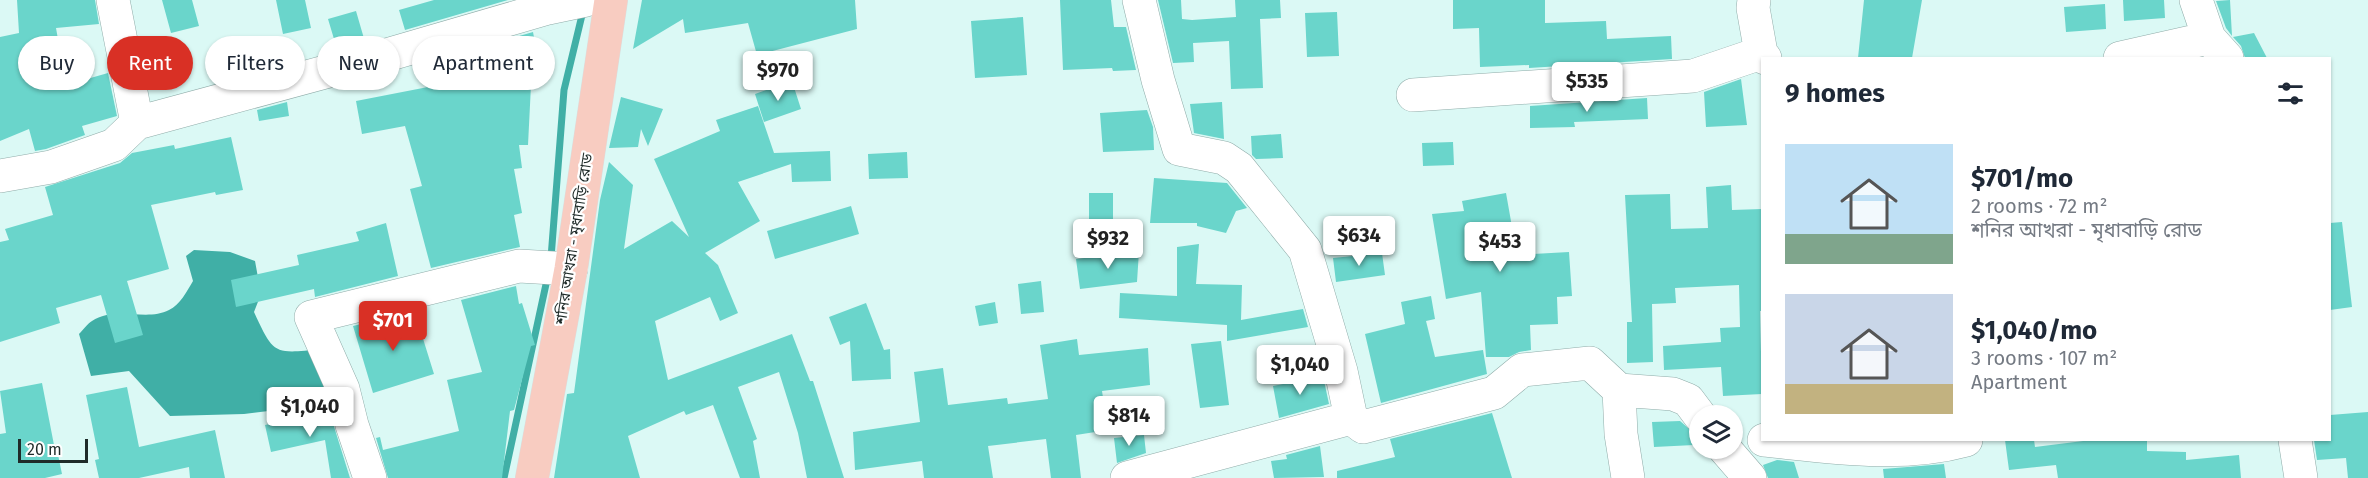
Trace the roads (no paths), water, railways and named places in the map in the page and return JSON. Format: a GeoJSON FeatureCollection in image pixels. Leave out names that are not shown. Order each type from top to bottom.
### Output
{"type":"FeatureCollection","features":[{"type":"Feature","properties":{"kind":"main road","name":"শনির আখরা - মৃধাবাড়ি রোড"},"geometry":{"type":"LineString","coordinates":[[532,478],[611,0]]}},
{"type":"Feature","properties":{"kind":"street"},"geometry":{"type":"LineString","coordinates":[[113,0],[137,123]]}},
{"type":"Feature","properties":{"kind":"street"},"geometry":{"type":"LineString","coordinates":[[0,176],[51,167],[114,145],[137,123],[373,59],[548,8],[586,0]]}},
{"type":"Feature","properties":{"kind":"street"},"geometry":{"type":"LineString","coordinates":[[1139,0],[1158,80],[1179,149],[1224,158],[1239,168],[1305,250],[1341,371],[1351,418],[1363,427],[1428,412],[1494,393],[1521,370],[1590,363],[1619,390],[1673,394],[1688,400],[1692,405]]}},
{"type":"Feature","properties":{"kind":"street"},"geometry":{"type":"LineString","coordinates":[[1413,95],[1693,76],[1763,56],[1753,8],[1754,0]]}},
{"type":"Feature","properties":{"kind":"street"},"geometry":{"type":"LineString","coordinates":[[2130,57],[2218,48],[2196,0]]}},
{"type":"Feature","properties":{"kind":"street"},"geometry":{"type":"LineString","coordinates":[[370,478],[352,425],[343,388],[311,317],[519,266],[565,268]]}},
{"type":"Feature","properties":{"kind":"street"},"geometry":{"type":"LineString","coordinates":[[1619,390],[1621,434],[1628,478]]}},
{"type":"Feature","properties":{"kind":"street"},"geometry":{"type":"LineString","coordinates":[[1127,478],[1351,418]]}},
{"type":"Feature","properties":{"kind":"street"},"geometry":{"type":"LineString","coordinates":[[1743,437],[1761,439]]}},
{"type":"Feature","properties":{"kind":"street"},"geometry":{"type":"LineString","coordinates":[[1781,441],[1862,450],[1938,447],[1962,441]]}},
{"type":"Feature","properties":{"kind":"street"},"geometry":{"type":"LineString","coordinates":[[2295,441],[2301,478]]}},
{"type":"Feature","properties":{"kind":"street"},"geometry":{"type":"LineString","coordinates":[[1734,459],[1750,478]]}},
{"type":"Feature","properties":{"kind":"water"},"geometry":{"type":"Polygon","coordinates":[[[194,250],[230,252],[255,261],[261,294],[254,312],[266,337],[271,344],[284,351],[322,349],[330,390],[285,409],[244,414],[170,416],[129,371],[91,376],[79,334],[90,322],[101,316],[110,314],[150,315],[173,308],[193,281],[186,256],[194,250]]]}},
{"type":"Feature","properties":{"kind":"waterway"},"geometry":{"type":"LineString","coordinates":[[551,258],[564,90],[583,11]]}},
{"type":"Feature","properties":{"kind":"waterway"},"geometry":{"type":"LineString","coordinates":[[504,478],[548,275]]}}]}
